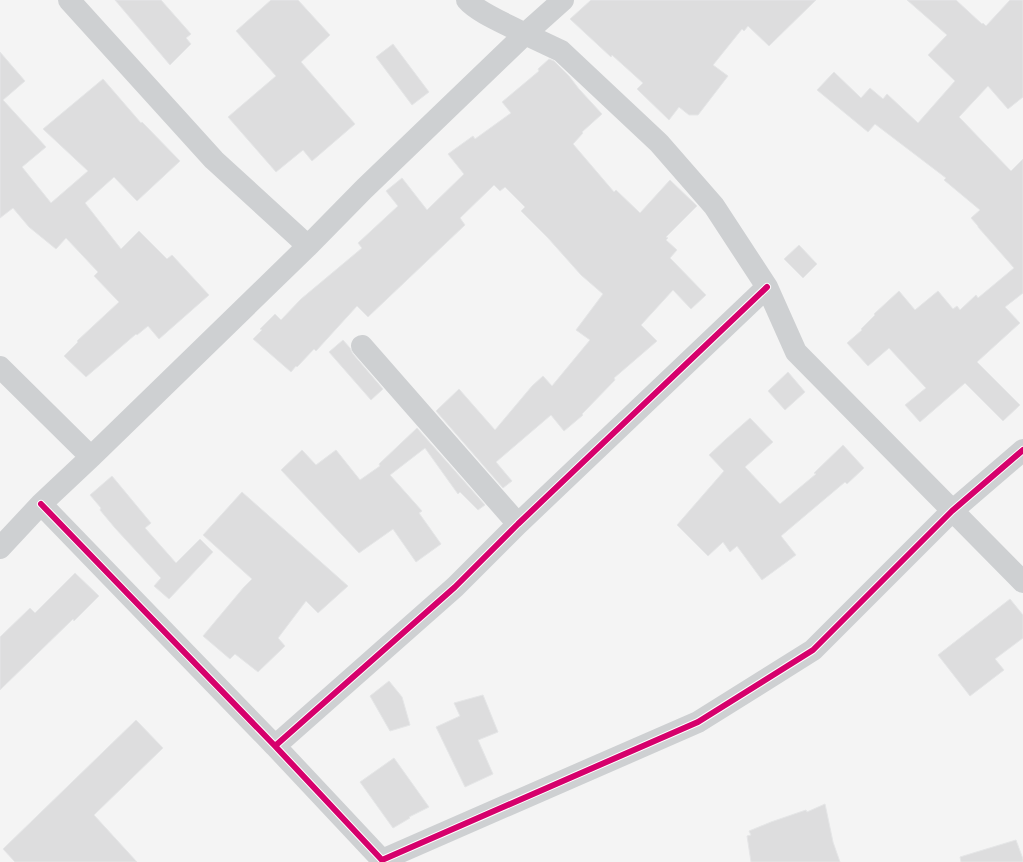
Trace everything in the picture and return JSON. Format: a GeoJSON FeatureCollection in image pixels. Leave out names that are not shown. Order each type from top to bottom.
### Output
{"type":"FeatureCollection","features":[{"type":"Feature","properties":{"kind":"street"},"geometry":{"type":"LineString","coordinates":[[69,0],[214,160],[308,246]]}},
{"type":"Feature","properties":{"kind":"street"},"geometry":{"type":"LineString","coordinates":[[467,0],[472,5],[493,17],[561,51],[658,143],[714,206],[767,288],[796,352],[1023,582]]}},
{"type":"Feature","properties":{"kind":"street"},"geometry":{"type":"LineString","coordinates":[[0,548],[41,504],[92,457],[308,246],[364,189],[525,34],[563,0]]}},
{"type":"Feature","properties":{"kind":"street"},"geometry":{"type":"LineString","coordinates":[[275,746],[456,587],[518,524],[767,288]]}},
{"type":"Feature","properties":{"kind":"street"},"geometry":{"type":"LineString","coordinates":[[362,346],[518,524]]}},
{"type":"Feature","properties":{"kind":"street"},"geometry":{"type":"LineString","coordinates":[[0,367],[92,457]]}},
{"type":"Feature","properties":{"kind":"street"},"geometry":{"type":"LineString","coordinates":[[41,504],[275,746],[383,861],[698,722],[813,650],[952,511],[1023,450]]}},
{"type":"Feature","properties":{"kind":"building"},"geometry":{"type":"Polygon","coordinates":[[[115,0],[161,0],[191,34],[186,38],[191,44],[170,65],[115,0]]]}},
{"type":"Feature","properties":{"kind":"building"},"geometry":{"type":"Polygon","coordinates":[[[271,0],[298,0],[330,35],[301,62],[355,124],[312,161],[303,150],[276,172],[228,117],[276,76],[236,31],[271,0]]]}},
{"type":"Feature","properties":{"kind":"building"},"geometry":{"type":"Polygon","coordinates":[[[591,0],[816,0],[769,46],[748,26],[744,31],[742,29],[713,65],[728,76],[698,115],[689,115],[679,107],[669,120],[637,89],[643,83],[612,55],[611,57],[570,19],[591,0]]]}},
{"type":"Feature","properties":{"kind":"building"},"geometry":{"type":"Polygon","coordinates":[[[907,0],[956,0],[986,26],[1010,0],[1023,0],[1023,97],[1008,109],[988,86],[959,117],[1011,171],[1023,159],[1023,293],[1005,307],[1020,323],[977,362],[1020,405],[1003,421],[965,383],[920,422],[905,405],[926,388],[889,348],[868,366],[847,343],[862,330],[861,329],[875,315],[874,314],[899,291],[915,310],[938,291],[953,309],[957,306],[960,310],[976,295],[978,298],[1014,268],[971,218],[980,210],[944,180],[946,178],[875,124],[868,132],[817,90],[834,72],[861,98],[870,88],[883,99],[887,94],[918,123],[955,81],[928,55],[947,35],[907,0]]]}},
{"type":"Feature","properties":{"kind":"building"},"geometry":{"type":"Polygon","coordinates":[[[393,44],[429,92],[412,105],[376,57],[393,44]]]}},
{"type":"Feature","properties":{"kind":"building"},"geometry":{"type":"Polygon","coordinates":[[[0,52],[25,81],[3,100],[46,147],[22,167],[51,203],[88,171],[43,129],[103,79],[141,123],[142,122],[180,161],[137,201],[114,177],[85,203],[121,249],[139,231],[167,259],[172,255],[209,295],[159,339],[148,326],[137,335],[136,334],[86,377],[64,356],[78,342],[77,341],[119,302],[94,276],[98,272],[66,238],[56,249],[29,227],[13,208],[0,218],[0,52]]]}},
{"type":"Feature","properties":{"kind":"building"},"geometry":{"type":"Polygon","coordinates":[[[549,59],[554,61],[569,76],[602,114],[582,132],[583,133],[573,144],[614,192],[616,190],[640,213],[670,180],[697,206],[666,237],[668,238],[666,240],[677,250],[670,258],[706,295],[691,309],[673,290],[641,325],[657,341],[614,378],[615,380],[582,414],[583,415],[564,431],[551,415],[496,462],[512,481],[503,488],[436,411],[459,389],[495,430],[532,386],[543,376],[552,386],[590,340],[576,330],[603,294],[581,275],[548,238],[521,211],[525,207],[505,187],[500,191],[494,185],[460,218],[465,225],[368,317],[357,306],[316,351],[314,349],[291,372],[253,339],[262,330],[260,329],[275,314],[281,320],[301,299],[362,248],[358,243],[398,206],[386,191],[402,178],[427,210],[464,174],[448,154],[473,136],[475,139],[511,113],[502,102],[539,71],[538,69],[549,59]]]}},
{"type":"Feature","properties":{"kind":"building"},"geometry":{"type":"Polygon","coordinates":[[[799,245],[817,264],[803,278],[784,259],[799,245]]]}},
{"type":"Feature","properties":{"kind":"building"},"geometry":{"type":"Polygon","coordinates":[[[343,340],[383,389],[371,400],[329,352],[343,340]]]}},
{"type":"Feature","properties":{"kind":"building"},"geometry":{"type":"Polygon","coordinates":[[[788,372],[805,392],[785,410],[768,391],[788,372]]]}},
{"type":"Feature","properties":{"kind":"building"},"geometry":{"type":"Polygon","coordinates":[[[750,418],[773,442],[745,467],[780,504],[816,474],[814,473],[843,445],[864,468],[847,484],[845,482],[781,536],[796,555],[762,580],[737,546],[730,552],[723,542],[708,556],[677,525],[724,471],[709,455],[750,418]]]}},
{"type":"Feature","properties":{"kind":"building"},"geometry":{"type":"Polygon","coordinates":[[[417,428],[485,505],[478,510],[460,492],[458,494],[425,448],[390,475],[422,511],[419,513],[441,544],[416,562],[393,529],[359,553],[281,470],[302,450],[316,465],[336,450],[360,480],[380,466],[379,464],[417,428]]]}},
{"type":"Feature","properties":{"kind":"building"},"geometry":{"type":"Polygon","coordinates":[[[112,476],[151,523],[145,528],[176,563],[200,539],[213,552],[169,599],[154,586],[161,578],[115,528],[90,495],[112,476]]]}},
{"type":"Feature","properties":{"kind":"building"},"geometry":{"type":"Polygon","coordinates":[[[242,492],[348,586],[318,613],[306,601],[278,638],[285,646],[258,672],[235,654],[230,659],[203,636],[252,579],[203,535],[242,492]]]}},
{"type":"Feature","properties":{"kind":"building"},"geometry":{"type":"Polygon","coordinates":[[[75,573],[99,596],[74,621],[73,619],[0,690],[0,637],[30,608],[35,613],[75,573]]]}},
{"type":"Feature","properties":{"kind":"building"},"geometry":{"type":"Polygon","coordinates":[[[1010,599],[1023,615],[1023,638],[995,659],[1004,670],[970,696],[938,655],[1010,599]]]}},
{"type":"Feature","properties":{"kind":"building"},"geometry":{"type":"Polygon","coordinates":[[[389,681],[402,697],[410,725],[390,731],[370,696],[389,681]]]}},
{"type":"Feature","properties":{"kind":"building"},"geometry":{"type":"Polygon","coordinates":[[[483,695],[498,732],[478,740],[493,774],[465,787],[436,727],[460,716],[454,703],[483,695]]]}},
{"type":"Feature","properties":{"kind":"building"},"geometry":{"type":"Polygon","coordinates":[[[136,720],[163,748],[94,815],[137,862],[15,862],[3,849],[136,720]]]}},
{"type":"Feature","properties":{"kind":"building"},"geometry":{"type":"Polygon","coordinates":[[[394,758],[429,807],[409,817],[410,818],[393,828],[360,782],[394,758]]]}},
{"type":"Feature","properties":{"kind":"building"},"geometry":{"type":"Polygon","coordinates":[[[825,804],[833,842],[840,862],[751,862],[747,836],[751,835],[749,831],[806,810],[807,812],[825,804]]]}},
{"type":"Feature","properties":{"kind":"building"},"geometry":{"type":"Polygon","coordinates":[[[1016,840],[1023,862],[961,862],[960,857],[1016,840]]]}},
{"type":"Feature","properties":{"kind":"cycle path"},"geometry":{"type":"LineString","coordinates":[[41,504],[275,746],[455,587],[518,524],[767,287]]}},
{"type":"Feature","properties":{"kind":"cycle path"},"geometry":{"type":"LineString","coordinates":[[275,746],[382,860],[698,722],[813,650],[952,511],[1023,450]]}}]}
